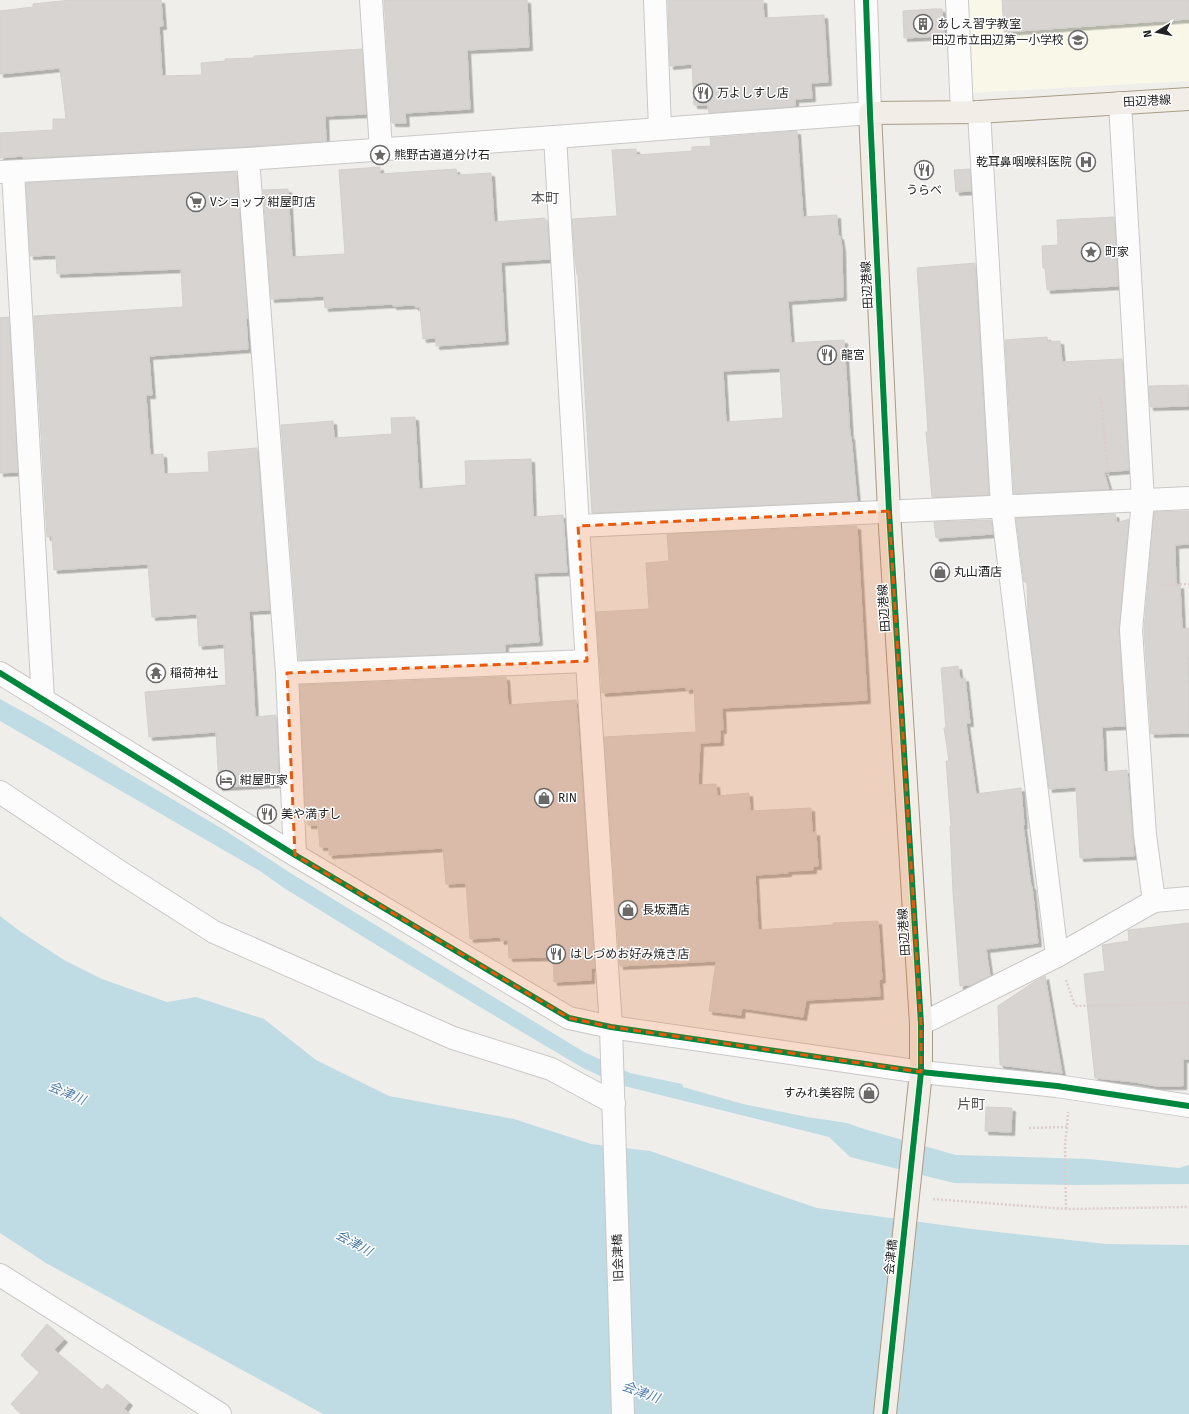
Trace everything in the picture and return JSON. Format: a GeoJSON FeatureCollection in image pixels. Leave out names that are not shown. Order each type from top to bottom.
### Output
{"type":"FeatureCollection","features":[{"type":"Feature","properties":{"kind":"main road","name":"田辺港線"},"geometry":{"type":"LineString","coordinates":[[919,1102],[922,1072],[921,1024],[889,511],[870,113],[971,112],[1189,99]]}},
{"type":"Feature","properties":{"kind":"main road","name":"会津橋"},"geometry":{"type":"LineString","coordinates":[[885,1414],[919,1102]]}},
{"type":"Feature","properties":{"kind":"street"},"geometry":{"type":"LineString","coordinates":[[370,0],[381,149]]}},
{"type":"Feature","properties":{"kind":"street"},"geometry":{"type":"LineString","coordinates":[[655,0],[660,128]]}},
{"type":"Feature","properties":{"kind":"street"},"geometry":{"type":"LineString","coordinates":[[43,700],[6,172],[248,159],[555,138],[660,128],[870,113],[866,0]]}},
{"type":"Feature","properties":{"kind":"street"},"geometry":{"type":"LineString","coordinates":[[957,0],[971,112],[1002,506],[1057,956]]}},
{"type":"Feature","properties":{"kind":"street"},"geometry":{"type":"LineString","coordinates":[[1120,103],[1142,500],[1131,630],[1145,835],[1154,901]]}},
{"type":"Feature","properties":{"kind":"street","name":"旧会津橋"},"geometry":{"type":"LineString","coordinates":[[555,138],[578,526],[611,1028],[623,1414]]}},
{"type":"Feature","properties":{"kind":"street"},"geometry":{"type":"LineString","coordinates":[[248,159],[287,673],[294,855]]}},
{"type":"Feature","properties":{"kind":"street"},"geometry":{"type":"LineString","coordinates":[[578,526],[1189,498]]}},
{"type":"Feature","properties":{"kind":"street"},"geometry":{"type":"LineString","coordinates":[[287,673],[587,661]]}},
{"type":"Feature","properties":{"kind":"street"},"geometry":{"type":"LineString","coordinates":[[0,673],[294,855],[569,1018],[611,1028],[922,1072],[1069,1088],[1189,1106]]}},
{"type":"Feature","properties":{"kind":"street"},"geometry":{"type":"LineString","coordinates":[[0,792],[120,872],[214,932],[452,1038],[551,1069],[614,1103]]}},
{"type":"Feature","properties":{"kind":"street"},"geometry":{"type":"LineString","coordinates":[[921,1024],[1057,956],[1154,901],[1189,898]]}},
{"type":"Feature","properties":{"kind":"street"},"geometry":{"type":"LineString","coordinates":[[0,1275],[220,1414]]}},
{"type":"Feature","properties":{"kind":"path"},"geometry":{"type":"LineString","coordinates":[[1101,398],[1110,502]]}},
{"type":"Feature","properties":{"kind":"path"},"geometry":{"type":"LineString","coordinates":[[1057,956],[1075,1006],[1189,1003]]}},
{"type":"Feature","properties":{"kind":"path"},"geometry":{"type":"LineString","coordinates":[[1066,1209],[1065,1143],[1069,1088]]}},
{"type":"Feature","properties":{"kind":"path"},"geometry":{"type":"LineString","coordinates":[[1029,1128],[1067,1127]]}},
{"type":"Feature","properties":{"kind":"path"},"geometry":{"type":"LineString","coordinates":[[959,1201],[1066,1209],[1189,1207]]}},
{"type":"Feature","properties":{"kind":"highlighted area"},"geometry":{"type":"Polygon","coordinates":[[[889,511],[921,1024],[921,1072],[611,1027],[569,1018],[295,855],[287,673],[587,661],[578,526],[889,511]]]}},
{"type":"Feature","properties":{"kind":"shaded area","name":"田辺市立田辺第一小学校"},"geometry":{"type":"Polygon","coordinates":[[[965,0],[1189,0],[1189,81],[969,93],[965,0]]]}},
{"type":"Feature","properties":{"kind":"water"},"geometry":{"type":"Polygon","coordinates":[[[0,699],[47,725],[226,831],[292,874],[584,1052],[630,1073],[682,1084],[683,1087],[743,1104],[807,1117],[847,1123],[956,1155],[1089,1159],[1179,1168],[1189,1165],[1189,1184],[1073,1185],[954,1183],[850,1157],[829,1137],[620,1085],[583,1068],[388,952],[284,888],[260,871],[0,721],[0,699]]]}},
{"type":"Feature","properties":{"kind":"water","name":"会津川"},"geometry":{"type":"Polygon","coordinates":[[[0,916],[21,932],[64,960],[102,979],[167,1002],[196,997],[264,1019],[316,1060],[389,1096],[514,1119],[591,1144],[650,1151],[817,1208],[972,1229],[1106,1244],[1189,1245],[1189,1414],[323,1414],[46,1263],[0,1233],[0,916]]]}},
{"type":"Feature","properties":{"kind":"building"},"geometry":{"type":"Polygon","coordinates":[[[70,0],[161,0],[163,26],[159,26],[162,76],[202,75],[201,63],[225,61],[225,59],[362,49],[366,114],[325,116],[326,141],[238,147],[0,158],[0,133],[53,130],[53,119],[66,119],[60,68],[0,74],[0,11],[33,7],[33,4],[70,0]]]}},
{"type":"Feature","properties":{"kind":"building"},"geometry":{"type":"Polygon","coordinates":[[[384,0],[527,0],[529,47],[467,50],[470,109],[405,113],[406,123],[392,123],[384,0]]]}},
{"type":"Feature","properties":{"kind":"building"},"geometry":{"type":"Polygon","coordinates":[[[668,0],[763,0],[764,18],[824,15],[828,82],[811,83],[812,98],[795,99],[795,106],[709,113],[708,105],[694,105],[692,64],[670,66],[668,0]]]}},
{"type":"Feature","properties":{"kind":"building"},"geometry":{"type":"Polygon","coordinates":[[[1002,0],[1189,0],[1189,19],[1004,32],[1002,0]]]}},
{"type":"Feature","properties":{"kind":"building","name":"あしえ習字教室"},"geometry":{"type":"Polygon","coordinates":[[[942,9],[944,36],[904,38],[903,11],[942,9]]]}},
{"type":"Feature","properties":{"kind":"building"},"geometry":{"type":"Polygon","coordinates":[[[797,131],[803,217],[837,215],[838,236],[840,236],[842,248],[843,297],[788,301],[791,343],[844,340],[850,436],[857,501],[592,513],[578,275],[572,219],[617,216],[612,150],[636,149],[636,155],[692,151],[692,147],[711,146],[710,138],[797,131]],[[780,368],[723,371],[726,422],[783,418],[780,368]]]}},
{"type":"Feature","properties":{"kind":"building"},"geometry":{"type":"Polygon","coordinates":[[[380,167],[380,174],[456,169],[457,175],[491,173],[494,222],[545,218],[545,220],[547,220],[550,259],[501,262],[505,341],[436,346],[436,338],[423,339],[420,307],[415,307],[415,305],[393,306],[393,304],[325,308],[324,296],[271,299],[263,190],[288,189],[292,257],[345,254],[339,170],[380,167]]]}},
{"type":"Feature","properties":{"kind":"building"},"geometry":{"type":"Polygon","coordinates":[[[970,169],[971,191],[956,192],[954,170],[970,169]]]}},
{"type":"Feature","properties":{"kind":"building"},"geometry":{"type":"Polygon","coordinates":[[[236,172],[248,318],[246,318],[248,349],[149,356],[152,395],[146,395],[150,455],[163,454],[164,474],[209,472],[208,452],[257,448],[270,610],[249,611],[255,717],[276,715],[279,784],[219,787],[216,732],[149,737],[145,692],[226,685],[224,644],[199,646],[197,614],[152,617],[148,564],[54,570],[52,536],[47,537],[34,316],[183,307],[181,269],[57,274],[56,255],[30,256],[26,183],[236,172]]]}},
{"type":"Feature","properties":{"kind":"building"},"geometry":{"type":"Polygon","coordinates":[[[1114,217],[1118,286],[1047,290],[1045,268],[1043,268],[1042,246],[1058,245],[1057,220],[1114,217]]]}},
{"type":"Feature","properties":{"kind":"building"},"geometry":{"type":"Polygon","coordinates":[[[975,263],[989,495],[932,497],[926,432],[928,432],[917,268],[975,263]]]}},
{"type":"Feature","properties":{"kind":"building"},"geometry":{"type":"Polygon","coordinates":[[[9,317],[18,472],[0,473],[0,318],[9,317]]]}},
{"type":"Feature","properties":{"kind":"building"},"geometry":{"type":"Polygon","coordinates":[[[1047,337],[1048,342],[1060,341],[1062,362],[1122,359],[1129,470],[1104,472],[1109,489],[1014,494],[1005,340],[1047,337]]]}},
{"type":"Feature","properties":{"kind":"building"},"geometry":{"type":"Polygon","coordinates":[[[1188,385],[1188,406],[1150,407],[1149,386],[1188,385]]]}},
{"type":"Feature","properties":{"kind":"building"},"geometry":{"type":"Polygon","coordinates":[[[415,417],[419,489],[466,485],[465,461],[531,459],[533,517],[563,515],[567,572],[534,573],[539,642],[505,644],[505,652],[299,660],[281,425],[333,421],[334,438],[392,434],[391,418],[415,417]]]}},
{"type":"Feature","properties":{"kind":"building"},"geometry":{"type":"Polygon","coordinates":[[[1189,511],[1189,544],[1175,545],[1176,586],[1180,585],[1182,627],[1183,629],[1189,628],[1189,733],[1151,734],[1144,630],[1154,512],[1189,511]]]}},
{"type":"Feature","properties":{"kind":"building"},"geometry":{"type":"Polygon","coordinates":[[[1115,514],[1117,523],[1129,519],[1119,629],[1125,726],[1102,727],[1104,772],[1127,770],[1134,856],[1080,858],[1076,787],[1049,789],[1028,619],[1027,582],[1024,582],[1016,518],[1115,514]]]}},
{"type":"Feature","properties":{"kind":"building"},"geometry":{"type":"Polygon","coordinates":[[[991,520],[993,534],[936,538],[934,522],[991,520]]]}},
{"type":"Feature","properties":{"kind":"building"},"geometry":{"type":"Polygon","coordinates":[[[857,526],[867,700],[722,708],[723,730],[720,730],[720,742],[700,743],[698,785],[716,784],[717,796],[749,793],[750,811],[811,808],[812,833],[816,832],[818,866],[813,866],[813,870],[755,875],[758,930],[833,925],[833,923],[878,921],[882,979],[879,980],[880,996],[806,1000],[803,1017],[742,1008],[741,1015],[709,1011],[716,961],[620,966],[604,737],[696,732],[694,689],[686,690],[686,687],[602,693],[596,612],[649,609],[646,563],[669,561],[667,534],[857,526]]]}},
{"type":"Feature","properties":{"kind":"building"},"geometry":{"type":"Polygon","coordinates":[[[958,666],[960,679],[965,678],[970,723],[966,723],[976,794],[1021,788],[1023,825],[1032,886],[1038,943],[986,949],[990,976],[970,985],[960,986],[946,761],[949,761],[944,728],[946,728],[941,668],[958,666]]]}},
{"type":"Feature","properties":{"kind":"building"},"geometry":{"type":"Polygon","coordinates":[[[506,677],[508,705],[576,700],[595,968],[591,968],[591,980],[554,982],[553,957],[509,958],[508,940],[501,941],[500,937],[470,939],[466,883],[446,884],[443,848],[329,855],[329,847],[320,847],[318,825],[308,825],[307,806],[305,806],[300,685],[506,677]]]}},
{"type":"Feature","properties":{"kind":"building"},"geometry":{"type":"Polygon","coordinates":[[[1189,923],[1189,1059],[1183,1059],[1183,1086],[1156,1086],[1135,1082],[1095,1078],[1084,974],[1105,971],[1102,945],[1129,941],[1128,930],[1189,923]]]}},
{"type":"Feature","properties":{"kind":"building"},"geometry":{"type":"Polygon","coordinates":[[[1045,976],[1062,1073],[1000,1065],[998,1006],[1045,976]]]}},
{"type":"Feature","properties":{"kind":"building"},"geometry":{"type":"Polygon","coordinates":[[[986,1107],[1012,1108],[1011,1132],[985,1131],[986,1107]]]}},
{"type":"Feature","properties":{"kind":"building"},"geometry":{"type":"Polygon","coordinates":[[[47,1324],[64,1339],[54,1350],[102,1390],[107,1384],[129,1402],[124,1409],[130,1414],[22,1414],[11,1404],[40,1372],[21,1355],[47,1324]]]}},
{"type":"Feature","properties":{"kind":"cycle path"},"geometry":{"type":"LineString","coordinates":[[866,0],[889,511],[921,1024],[921,1072],[885,1414]]}},
{"type":"Feature","properties":{"kind":"cycle path"},"geometry":{"type":"LineString","coordinates":[[0,673],[295,855],[569,1018],[611,1027],[921,1072],[1057,1086],[1189,1106]]}},
{"type":"Feature","properties":{"kind":"place","name":"あしえ習字教室"},"geometry":{"type":"Point","coordinates":[923,24]}},
{"type":"Feature","properties":{"kind":"place","name":"田辺市立田辺第一小学校"},"geometry":{"type":"Point","coordinates":[1078,40]}},
{"type":"Feature","properties":{"kind":"place","name":"万よしすし店"},"geometry":{"type":"Point","coordinates":[703,93]}},
{"type":"Feature","properties":{"kind":"place","name":"熊野古道道分け石"},"geometry":{"type":"Point","coordinates":[380,155]}},
{"type":"Feature","properties":{"kind":"place","name":"乾耳鼻咽喉科医院"},"geometry":{"type":"Point","coordinates":[1086,162]}},
{"type":"Feature","properties":{"kind":"place","name":"うらべ"},"geometry":{"type":"Point","coordinates":[924,170]}},
{"type":"Feature","properties":{"kind":"place","name":"Vショップ 紺屋町店"},"geometry":{"type":"Point","coordinates":[196,202]}},
{"type":"Feature","properties":{"kind":"place","name":"町家"},"geometry":{"type":"Point","coordinates":[1091,252]}},
{"type":"Feature","properties":{"kind":"place","name":"龍宮"},"geometry":{"type":"Point","coordinates":[827,355]}},
{"type":"Feature","properties":{"kind":"place","name":"丸山酒店"},"geometry":{"type":"Point","coordinates":[940,572]}},
{"type":"Feature","properties":{"kind":"place","name":"稲荷神社"},"geometry":{"type":"Point","coordinates":[156,673]}},
{"type":"Feature","properties":{"kind":"place","name":"紺屋町家"},"geometry":{"type":"Point","coordinates":[226,780]}},
{"type":"Feature","properties":{"kind":"place","name":"RIN"},"geometry":{"type":"Point","coordinates":[544,798]}},
{"type":"Feature","properties":{"kind":"place","name":"美や満すし"},"geometry":{"type":"Point","coordinates":[267,814]}},
{"type":"Feature","properties":{"kind":"place","name":"長坂酒店"},"geometry":{"type":"Point","coordinates":[628,910]}},
{"type":"Feature","properties":{"kind":"place","name":"はしづめお好み焼き店"},"geometry":{"type":"Point","coordinates":[556,954]}},
{"type":"Feature","properties":{"kind":"place","name":"すみれ美容院"},"geometry":{"type":"Point","coordinates":[869,1093]}},
{"type":"Feature","properties":{"kind":"district","name":"本町"},"geometry":{"type":"Point","coordinates":[545,198]}},
{"type":"Feature","properties":{"kind":"district","name":"片町"},"geometry":{"type":"Point","coordinates":[971,1104]}}]}
